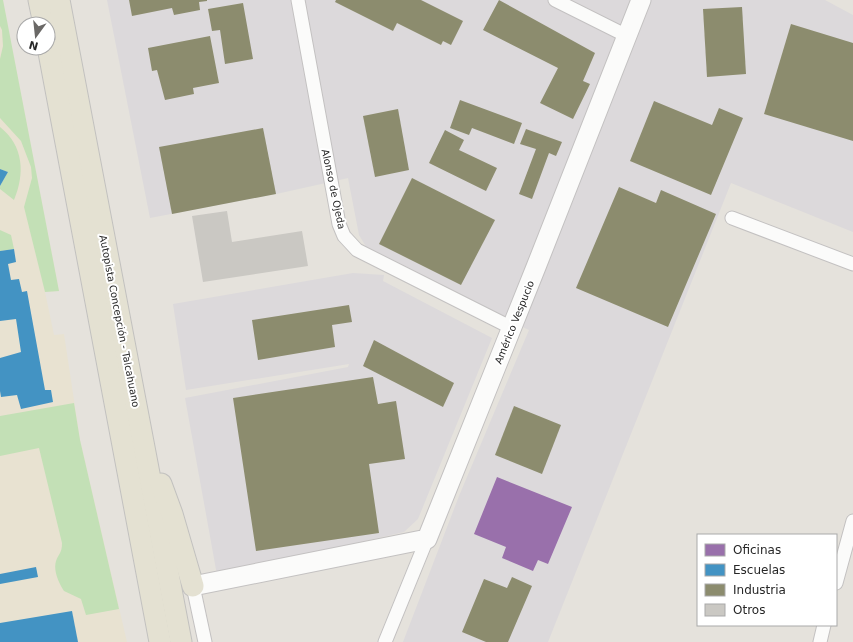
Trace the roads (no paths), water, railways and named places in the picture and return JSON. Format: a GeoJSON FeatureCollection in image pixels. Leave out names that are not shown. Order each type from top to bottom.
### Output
{"type":"FeatureCollection","features":[{"type":"Feature","properties":{"kind":"main road"},"geometry":{"type":"LineString","coordinates":[[39,0],[42,16]]}},
{"type":"Feature","properties":{"kind":"main road","name":"Autopista Concepción - Talcahuano"},"geometry":{"type":"LineString","coordinates":[[59,0],[181,642]]}},
{"type":"Feature","properties":{"kind":"main road","name":"Autopista Concepción - Talcahuano"},"geometry":{"type":"LineString","coordinates":[[50,56],[160,642]]}},
{"type":"Feature","properties":{"kind":"main road"},"geometry":{"type":"LineString","coordinates":[[142,438],[172,514],[193,586]]}},
{"type":"Feature","properties":{"kind":"street","name":"Alonso de Ojeda"},"geometry":{"type":"LineString","coordinates":[[298,0],[340,224],[344,236],[358,250],[512,328]]}},
{"type":"Feature","properties":{"kind":"street"},"geometry":{"type":"LineString","coordinates":[[555,0],[627,36]]}},
{"type":"Feature","properties":{"kind":"street","name":"Américo Vespucio"},"geometry":{"type":"LineString","coordinates":[[385,642],[512,328],[641,0]]}},
{"type":"Feature","properties":{"kind":"street"},"geometry":{"type":"LineString","coordinates":[[732,218],[853,264]]}},
{"type":"Feature","properties":{"kind":"street"},"geometry":{"type":"LineString","coordinates":[[837,580],[850,541],[853,521]]}},
{"type":"Feature","properties":{"kind":"street"},"geometry":{"type":"LineString","coordinates":[[205,642],[193,586],[427,539]]}},
{"type":"Feature","properties":{"kind":"street"},"geometry":{"type":"LineString","coordinates":[[820,642],[824,626]]}}]}
